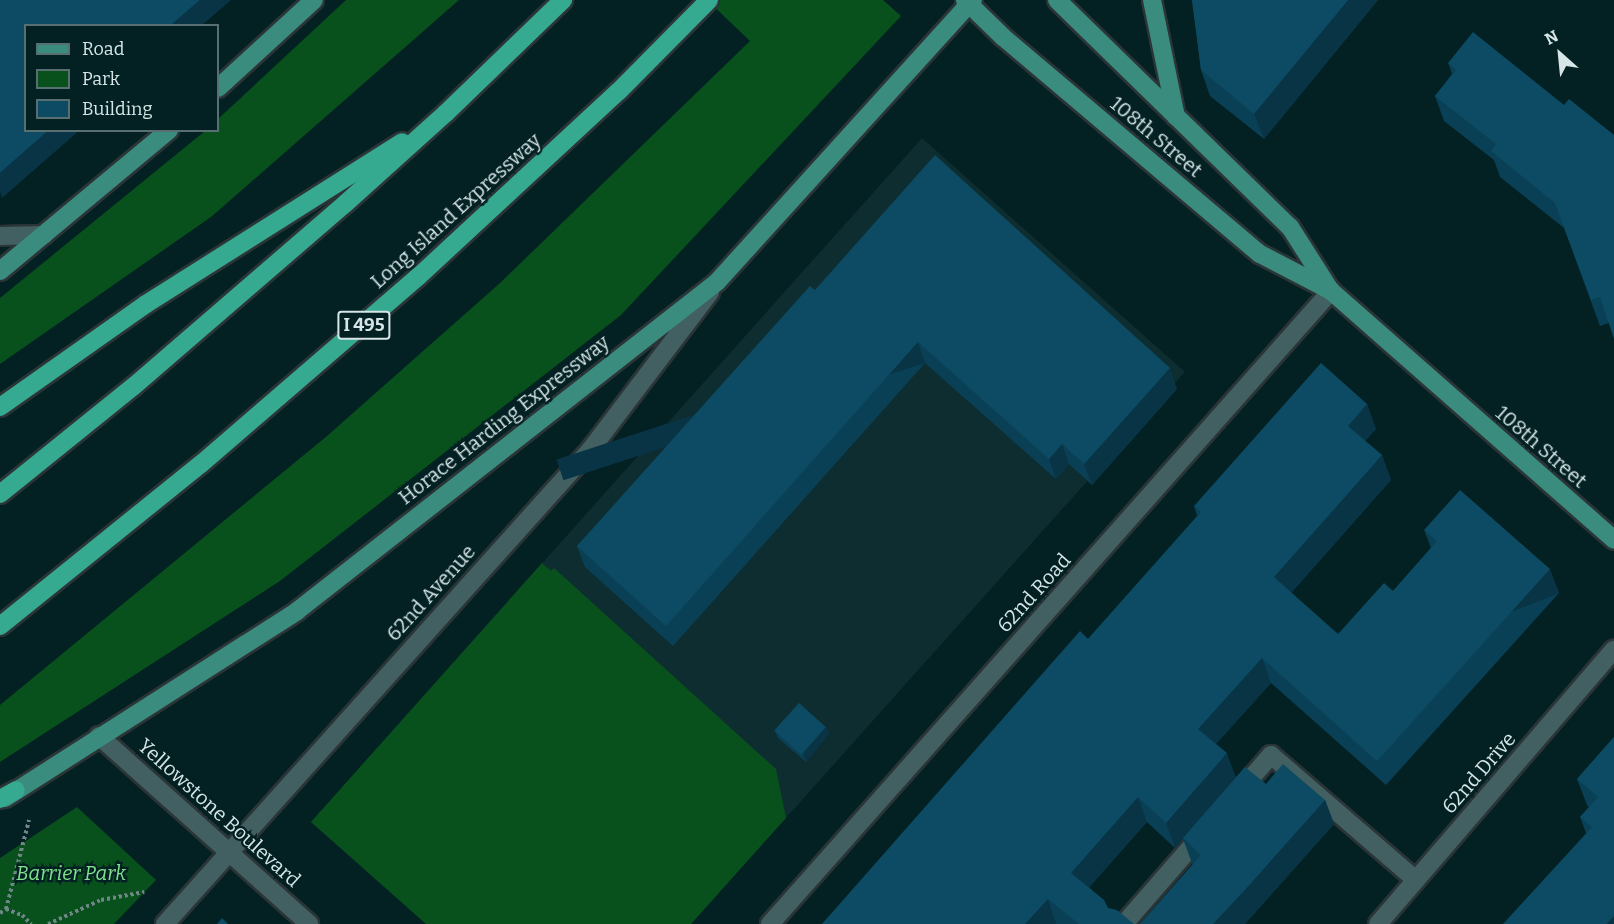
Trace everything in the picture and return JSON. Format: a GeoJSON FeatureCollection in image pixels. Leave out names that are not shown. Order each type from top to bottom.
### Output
{"type":"FeatureCollection","features":[{"type":"Feature","properties":{"kind":"highway"},"geometry":{"type":"LineString","coordinates":[[0,494],[134,386],[446,113],[563,0]]}},
{"type":"Feature","properties":{"kind":"highway","name":"Long Island Expressway"},"geometry":{"type":"LineString","coordinates":[[0,626],[201,464],[419,276],[619,91],[708,0]]}},
{"type":"Feature","properties":{"kind":"highway"},"geometry":{"type":"LineString","coordinates":[[0,407],[146,304],[446,113]]}},
{"type":"Feature","properties":{"kind":"main road"},"geometry":{"type":"LineString","coordinates":[[219,87],[314,0]]}},
{"type":"Feature","properties":{"kind":"main road","name":"108th Street"},"geometry":{"type":"LineString","coordinates":[[1057,0],[1290,226],[1331,291]]}},
{"type":"Feature","properties":{"kind":"main road"},"geometry":{"type":"LineString","coordinates":[[1152,0],[1176,117]]}},
{"type":"Feature","properties":{"kind":"main road","name":"108th Street"},"geometry":{"type":"LineString","coordinates":[[969,2],[1003,37],[1260,254],[1331,291],[1614,540]]}},
{"type":"Feature","properties":{"kind":"main road","name":"Horace Harding Expressway"},"geometry":{"type":"LineString","coordinates":[[5,797],[297,611],[717,282],[969,2]]}},
{"type":"Feature","properties":{"kind":"main road"},"geometry":{"type":"LineString","coordinates":[[0,271],[167,132]]}},
{"type":"Feature","properties":{"kind":"street"},"geometry":{"type":"LineString","coordinates":[[0,236],[44,235]]}},
{"type":"Feature","properties":{"kind":"street","name":"62nd Avenue"},"geometry":{"type":"LineString","coordinates":[[165,924],[591,449],[717,282]]}},
{"type":"Feature","properties":{"kind":"street","name":"62nd Road"},"geometry":{"type":"LineString","coordinates":[[770,924],[1331,291]]}},
{"type":"Feature","properties":{"kind":"street","name":"62nd Drive"},"geometry":{"type":"LineString","coordinates":[[1378,924],[1614,651]]}},
{"type":"Feature","properties":{"kind":"street","name":"Yellowstone Boulevard"},"geometry":{"type":"LineString","coordinates":[[99,736],[309,924]]}},
{"type":"Feature","properties":{"kind":"street"},"geometry":{"type":"LineString","coordinates":[[1124,924],[1271,755],[1416,880]]}},
{"type":"Feature","properties":{"kind":"path"},"geometry":{"type":"LineString","coordinates":[[0,913],[6,909],[29,820]]}},
{"type":"Feature","properties":{"kind":"path"},"geometry":{"type":"LineString","coordinates":[[48,924],[101,900],[144,892]]}},
{"type":"Feature","properties":{"kind":"path"},"geometry":{"type":"LineString","coordinates":[[6,909],[22,915],[31,924]]}},
{"type":"Feature","properties":{"kind":"shaded area"},"geometry":{"type":"Polygon","coordinates":[[[922,138],[1185,372],[691,924],[426,924],[311,822],[922,138]]]}},
{"type":"Feature","properties":{"kind":"green space"},"geometry":{"type":"Polygon","coordinates":[[[346,0],[459,0],[211,217],[0,364],[0,298],[204,132],[219,132],[219,118],[346,0]]]}},
{"type":"Feature","properties":{"kind":"green space"},"geometry":{"type":"Polygon","coordinates":[[[707,0],[883,0],[901,16],[621,315],[280,581],[0,762],[0,705],[327,436],[500,283],[750,41],[707,0]]]}},
{"type":"Feature","properties":{"kind":"green space"},"geometry":{"type":"Polygon","coordinates":[[[542,563],[551,571],[554,568],[776,769],[786,818],[691,924],[426,924],[311,822],[542,563]]]}},
{"type":"Feature","properties":{"kind":"green space","name":"Barrier Park"},"geometry":{"type":"Polygon","coordinates":[[[77,807],[156,880],[114,924],[0,924],[0,858],[77,807]]]}},
{"type":"Feature","properties":{"kind":"building"},"geometry":{"type":"Polygon","coordinates":[[[0,0],[200,0],[172,24],[24,24],[24,132],[47,132],[0,173],[0,0]]]}},
{"type":"Feature","properties":{"kind":"building"},"geometry":{"type":"Polygon","coordinates":[[[1192,0],[1348,0],[1254,114],[1201,70],[1192,0]]]}},
{"type":"Feature","properties":{"kind":"building"},"geometry":{"type":"Polygon","coordinates":[[[1473,32],[1564,105],[1569,99],[1614,135],[1614,339],[1600,297],[1591,300],[1555,203],[1491,151],[1496,144],[1435,96],[1456,70],[1448,63],[1473,32]]]}},
{"type":"Feature","properties":{"kind":"building"},"geometry":{"type":"Polygon","coordinates":[[[935,155],[1170,368],[1084,464],[1062,444],[1049,459],[918,342],[666,626],[577,546],[810,286],[815,290],[935,155]]]}},
{"type":"Feature","properties":{"kind":"building"},"geometry":{"type":"Polygon","coordinates":[[[1321,363],[1367,404],[1348,426],[1382,455],[1274,577],[1338,634],[1384,583],[1393,591],[1437,541],[1424,530],[1460,490],[1550,569],[1377,761],[1262,658],[1198,729],[1227,753],[1166,823],[1138,797],[1071,873],[1104,900],[1108,908],[1117,910],[1134,924],[1079,924],[1048,899],[1025,924],[822,924],[1080,631],[1088,639],[1201,512],[1194,506],[1321,363]]]}},
{"type":"Feature","properties":{"kind":"building"},"geometry":{"type":"Polygon","coordinates":[[[799,703],[826,727],[801,755],[774,730],[799,703]]]}},
{"type":"Feature","properties":{"kind":"building"},"geometry":{"type":"Polygon","coordinates":[[[1614,737],[1614,916],[1607,924],[1503,924],[1592,827],[1580,817],[1598,797],[1577,779],[1614,737]]]}},
{"type":"Feature","properties":{"kind":"building"},"geometry":{"type":"Polygon","coordinates":[[[1283,764],[1325,800],[1244,891],[1213,924],[1140,924],[1201,855],[1183,838],[1245,767],[1266,784],[1283,764]]]}},
{"type":"Feature","properties":{"kind":"building"},"geometry":{"type":"Polygon","coordinates":[[[222,918],[228,924],[217,924],[222,918]]]}}]}
